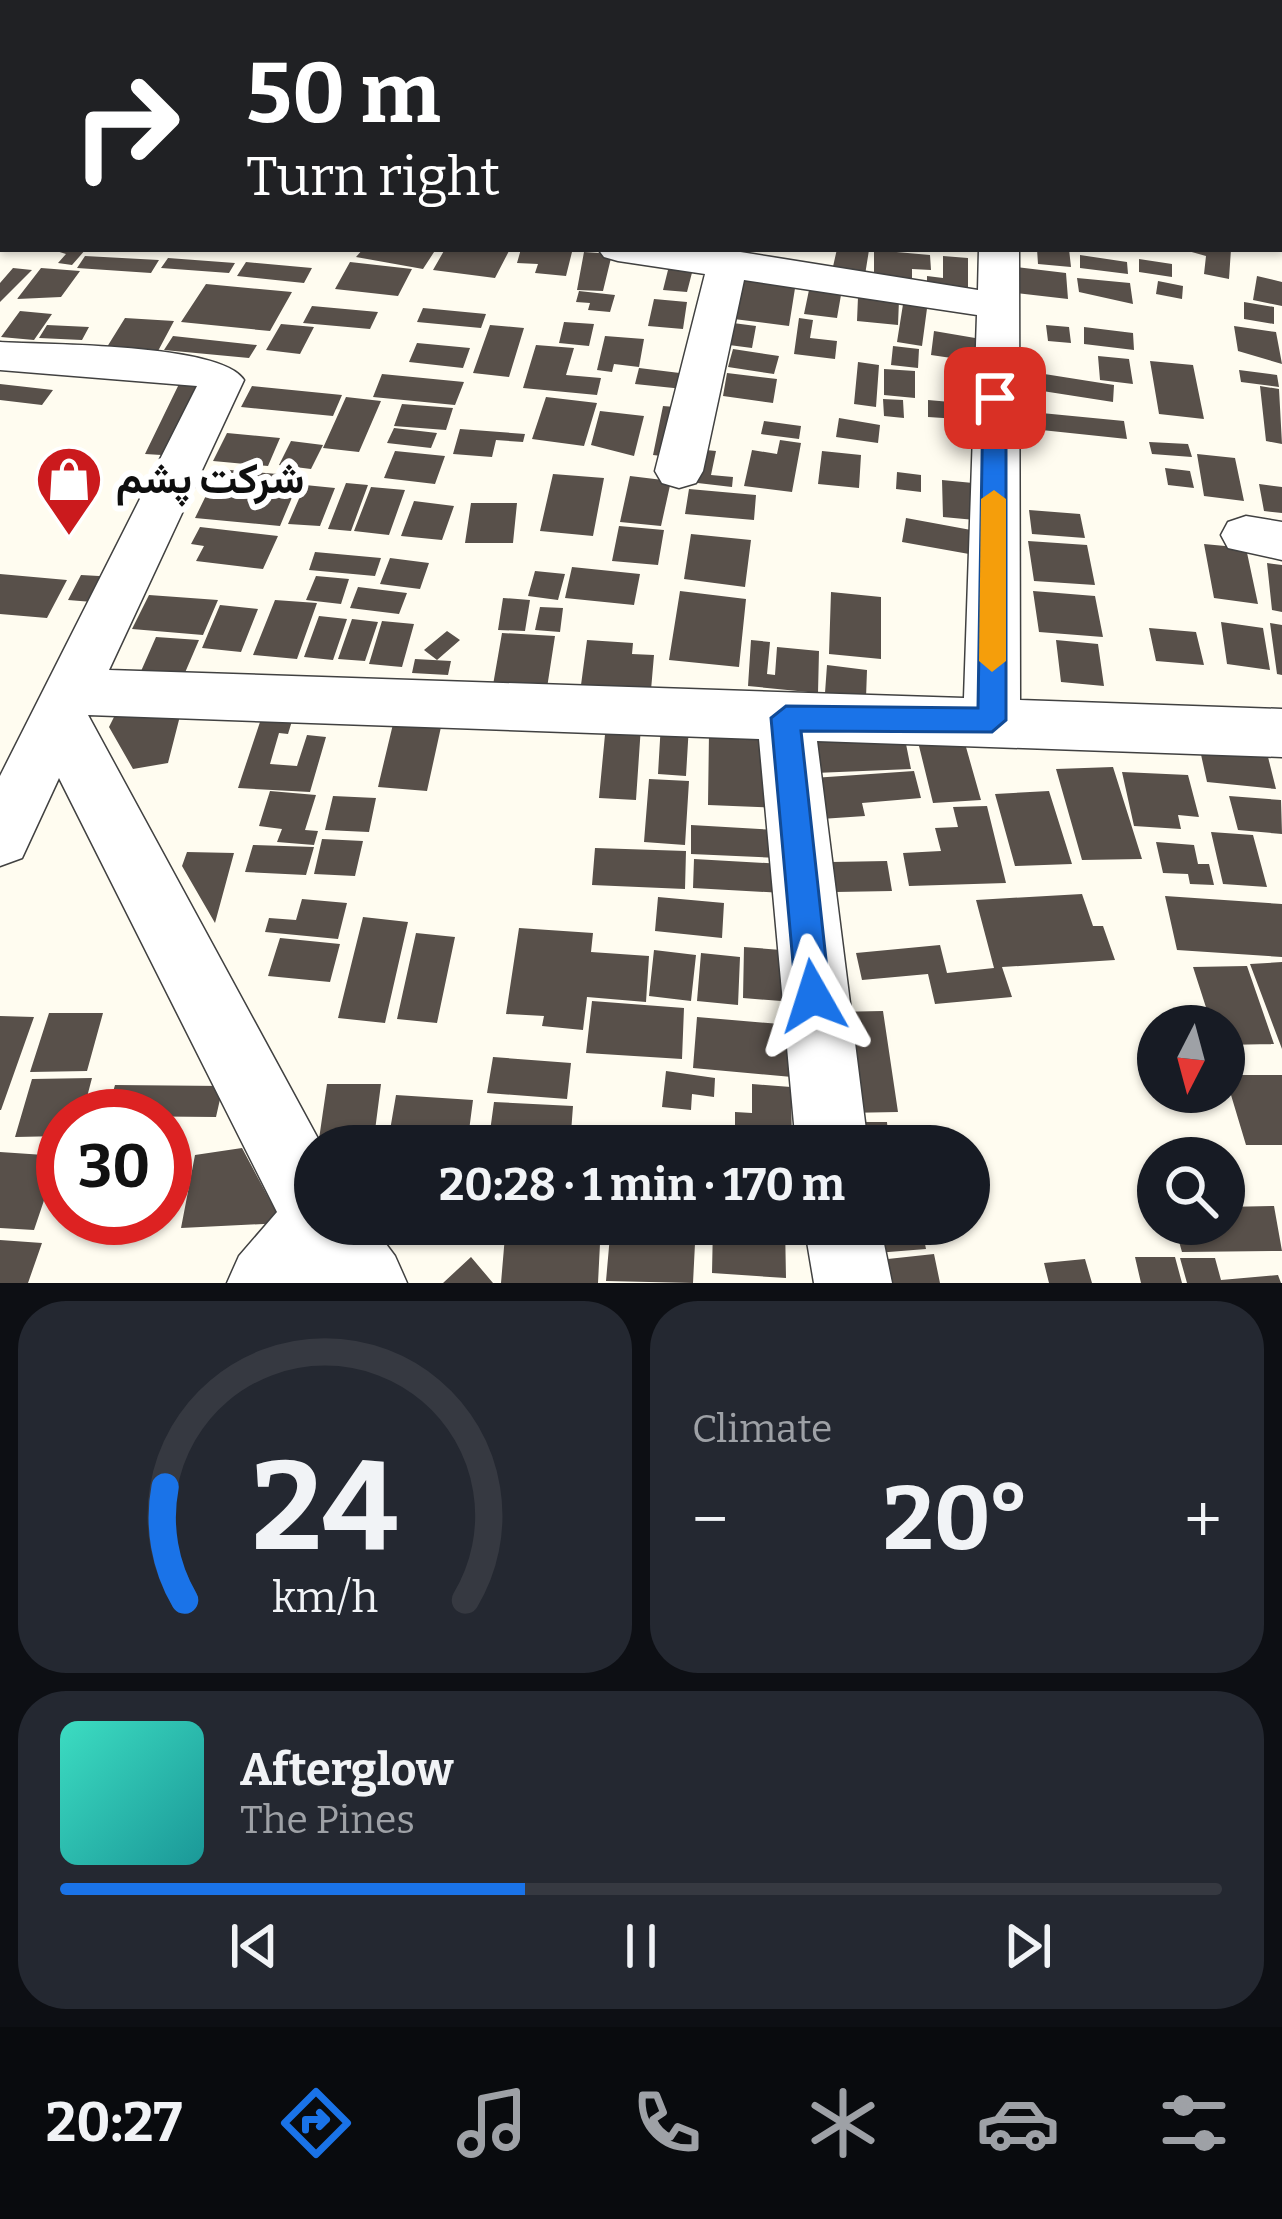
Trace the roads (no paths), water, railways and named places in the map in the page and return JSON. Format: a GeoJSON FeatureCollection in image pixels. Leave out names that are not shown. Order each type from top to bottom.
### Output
{"type":"FeatureCollection","features":[{"type":"Feature","properties":{"kind":"street"},"geometry":{"type":"LineString","coordinates":[[643,252],[995,305]]}},
{"type":"Feature","properties":{"kind":"street"},"geometry":{"type":"LineString","coordinates":[[992,720],[999,252]]}},
{"type":"Feature","properties":{"kind":"street"},"geometry":{"type":"LineString","coordinates":[[680,471],[728,262]]}},
{"type":"Feature","properties":{"kind":"street"},"geometry":{"type":"LineString","coordinates":[[0,356],[200,371],[222,380],[0,838]]}},
{"type":"Feature","properties":{"kind":"street"},"geometry":{"type":"LineString","coordinates":[[67,708],[992,720],[1282,733]]}},
{"type":"Feature","properties":{"kind":"street"},"geometry":{"type":"LineString","coordinates":[[67,708],[294,1166]]}},
{"type":"Feature","properties":{"kind":"street"},"geometry":{"type":"LineString","coordinates":[[786,718],[830,1125]]}},
{"type":"Feature","properties":{"kind":"street"},"geometry":{"type":"LineString","coordinates":[[266,1283],[301,1245]]}},
{"type":"Feature","properties":{"kind":"street"},"geometry":{"type":"LineString","coordinates":[[337,1245],[368,1283]]}},
{"type":"Feature","properties":{"kind":"street"},"geometry":{"type":"LineString","coordinates":[[846,1245],[854,1283]]}},
{"type":"Feature","properties":{"kind":"place","name":"شرکت پشم"},"geometry":{"type":"Point","coordinates":[69,538]}}]}
